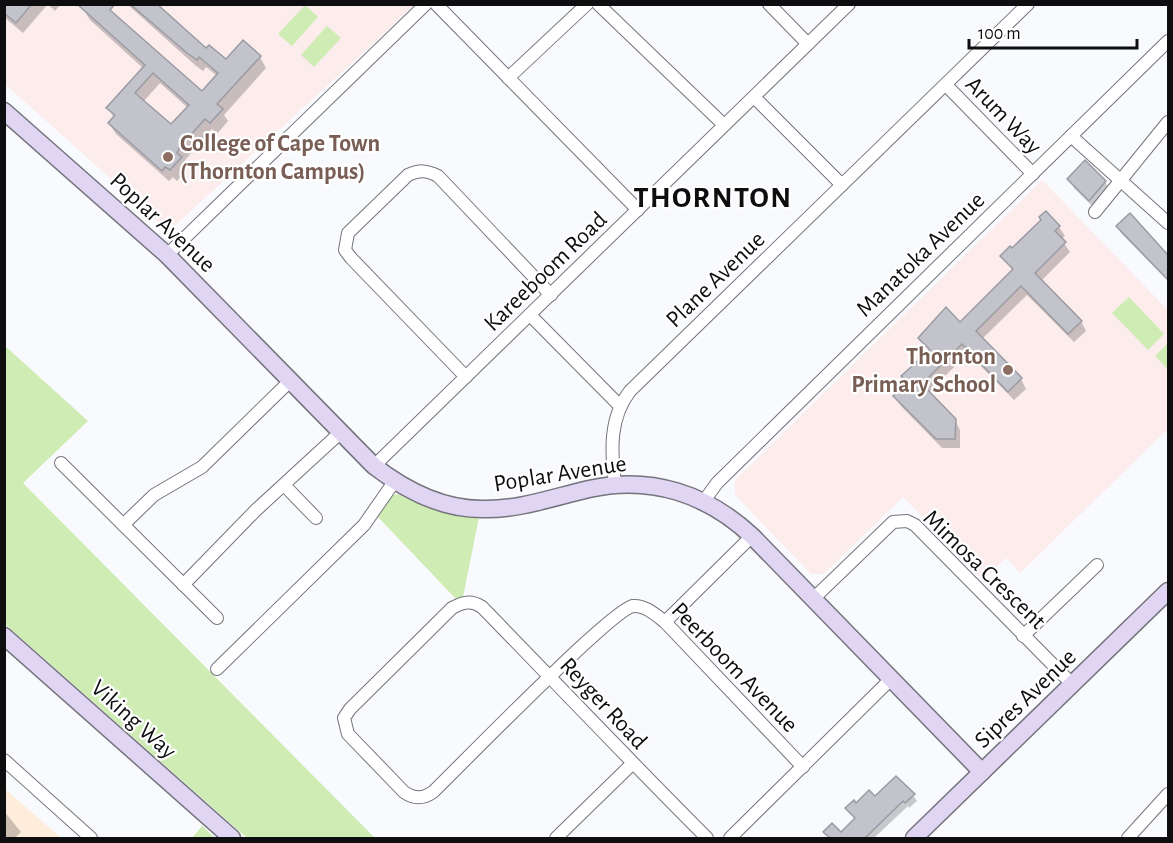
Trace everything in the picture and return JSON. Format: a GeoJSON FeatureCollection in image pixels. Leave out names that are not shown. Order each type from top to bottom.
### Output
{"type":"FeatureCollection","features":[{"type":"Feature","properties":{"kind":"street"},"geometry":{"type":"LineString","coordinates":[[167,255],[426,4]]}},
{"type":"Feature","properties":{"kind":"street"},"geometry":{"type":"LineString","coordinates":[[436,4],[638,210]]}},
{"type":"Feature","properties":{"kind":"street"},"geometry":{"type":"LineString","coordinates":[[508,78],[587,4]]}},
{"type":"Feature","properties":{"kind":"street"},"geometry":{"type":"LineString","coordinates":[[598,4],[724,125]]}},
{"type":"Feature","properties":{"kind":"street"},"geometry":{"type":"LineString","coordinates":[[769,4],[808,44]]}},
{"type":"Feature","properties":{"kind":"street","name":"Kareeboom Road"},"geometry":{"type":"LineString","coordinates":[[374,466],[849,4]]}},
{"type":"Feature","properties":{"kind":"street","name":"Plane Avenue"},"geometry":{"type":"LineString","coordinates":[[615,484],[613,430],[620,406],[643,378],[1028,4]]}},
{"type":"Feature","properties":{"kind":"street","name":"Manatoka Avenue"},"geometry":{"type":"LineString","coordinates":[[704,501],[716,484],[814,385],[1168,41]]}},
{"type":"Feature","properties":{"kind":"street","name":"Arum Way"},"geometry":{"type":"LineString","coordinates":[[946,85],[1033,174]]}},
{"type":"Feature","properties":{"kind":"street"},"geometry":{"type":"LineString","coordinates":[[754,97],[842,185]]}},
{"type":"Feature","properties":{"kind":"street","name":"Poplar Avenue"},"geometry":{"type":"LineString","coordinates":[[4,111],[167,255],[374,466],[394,482],[435,501],[480,509],[514,507],[615,484],[637,483],[670,488],[704,501],[732,518],[752,536],[982,772]]}},
{"type":"Feature","properties":{"kind":"street"},"geometry":{"type":"LineString","coordinates":[[1095,212],[1168,122]]}},
{"type":"Feature","properties":{"kind":"street"},"geometry":{"type":"LineString","coordinates":[[1071,136],[1168,223]]}},
{"type":"Feature","properties":{"kind":"street"},"geometry":{"type":"LineString","coordinates":[[466,377],[345,250],[348,233],[408,175],[418,170],[428,171],[438,176],[551,295]]}},
{"type":"Feature","properties":{"kind":"street"},"geometry":{"type":"LineString","coordinates":[[530,315],[620,406]]}},
{"type":"Feature","properties":{"kind":"street"},"geometry":{"type":"LineString","coordinates":[[123,525],[154,495],[202,467],[291,381]]}},
{"type":"Feature","properties":{"kind":"street"},"geometry":{"type":"LineString","coordinates":[[183,585],[341,432]]}},
{"type":"Feature","properties":{"kind":"street"},"geometry":{"type":"LineString","coordinates":[[61,463],[217,618]]}},
{"type":"Feature","properties":{"kind":"street"},"geometry":{"type":"LineString","coordinates":[[217,669],[364,525],[394,482]]}},
{"type":"Feature","properties":{"kind":"street"},"geometry":{"type":"LineString","coordinates":[[284,485],[316,518]]}},
{"type":"Feature","properties":{"kind":"street","name":"Mimosa Crescent"},"geometry":{"type":"LineString","coordinates":[[813,599],[893,522],[907,520],[915,525],[1072,684]]}},
{"type":"Feature","properties":{"kind":"street"},"geometry":{"type":"LineString","coordinates":[[665,622],[752,536]]}},
{"type":"Feature","properties":{"kind":"street"},"geometry":{"type":"LineString","coordinates":[[1023,636],[1097,565]]}},
{"type":"Feature","properties":{"kind":"street","name":"Sipres Avenue"},"geometry":{"type":"LineString","coordinates":[[914,838],[1168,591]]}},
{"type":"Feature","properties":{"kind":"street","name":"Peerboom Avenue"},"geometry":{"type":"LineString","coordinates":[[468,602],[452,608],[350,709],[344,718],[348,734],[404,792],[418,798],[433,792],[551,677],[625,609],[635,606],[647,609],[665,622],[803,767]]}},
{"type":"Feature","properties":{"kind":"street","name":"Reyger Road"},"geometry":{"type":"LineString","coordinates":[[468,602],[482,607],[632,764],[707,838]]}},
{"type":"Feature","properties":{"kind":"street","name":"Viking Way"},"geometry":{"type":"LineString","coordinates":[[4,636],[232,838]]}},
{"type":"Feature","properties":{"kind":"street"},"geometry":{"type":"LineString","coordinates":[[730,838],[891,679]]}},
{"type":"Feature","properties":{"kind":"street"},"geometry":{"type":"LineString","coordinates":[[4,760],[91,838]]}},
{"type":"Feature","properties":{"kind":"street"},"geometry":{"type":"LineString","coordinates":[[556,838],[632,764]]}},
{"type":"Feature","properties":{"kind":"street"},"geometry":{"type":"LineString","coordinates":[[1128,838],[1168,794]]}},
{"type":"Feature","properties":{"kind":"shaded area","name":"College of Cape Town (Thornton Campus)"},"geometry":{"type":"Polygon","coordinates":[[[5,5],[415,5],[169,231],[5,84],[5,5]]]}},
{"type":"Feature","properties":{"kind":"shaded area","name":"Thornton Primary School"},"geometry":{"type":"Polygon","coordinates":[[[1042,180],[1168,310],[1168,429],[1020,573],[1006,558],[983,580],[903,497],[824,574],[811,574],[735,495],[735,480],[1042,180]]]}},
{"type":"Feature","properties":{"kind":"shaded area"},"geometry":{"type":"Polygon","coordinates":[[[5,789],[61,838],[5,838],[5,789]]]}},
{"type":"Feature","properties":{"kind":"green space"},"geometry":{"type":"Polygon","coordinates":[[[305,5],[318,17],[292,46],[278,34],[305,5]]]}},
{"type":"Feature","properties":{"kind":"green space"},"geometry":{"type":"Polygon","coordinates":[[[327,26],[341,38],[314,67],[301,55],[327,26]]]}},
{"type":"Feature","properties":{"kind":"green space"},"geometry":{"type":"Polygon","coordinates":[[[1129,297],[1164,334],[1148,350],[1112,313],[1129,297]]]}},
{"type":"Feature","properties":{"kind":"green space"},"geometry":{"type":"Polygon","coordinates":[[[1168,343],[1168,370],[1155,356],[1168,343]]]}},
{"type":"Feature","properties":{"kind":"green space"},"geometry":{"type":"Polygon","coordinates":[[[4,345],[88,421],[23,483],[375,838],[247,838],[5,624],[4,345]]]}},
{"type":"Feature","properties":{"kind":"green space"},"geometry":{"type":"Polygon","coordinates":[[[397,494],[436,510],[479,517],[463,597],[456,599],[377,516],[390,496],[397,494]]]}},
{"type":"Feature","properties":{"kind":"green space"},"geometry":{"type":"Polygon","coordinates":[[[202,826],[215,838],[192,838],[202,826]]]}},
{"type":"Feature","properties":{"kind":"building"},"geometry":{"type":"Polygon","coordinates":[[[4,4],[32,4],[16,23],[4,13],[4,4]]]}},
{"type":"Feature","properties":{"kind":"building"},"geometry":{"type":"Polygon","coordinates":[[[77,4],[115,4],[110,10],[202,91],[218,73],[199,57],[197,60],[187,53],[130,4],[157,4],[206,48],[209,45],[226,59],[243,40],[261,56],[217,104],[223,109],[210,123],[205,119],[180,147],[177,153],[182,157],[170,170],[165,167],[162,171],[108,123],[115,115],[106,108],[145,65],[77,4]],[[153,73],[135,93],[171,124],[189,105],[153,73]]]}},
{"type":"Feature","properties":{"kind":"building"},"geometry":{"type":"Polygon","coordinates":[[[1085,160],[1106,181],[1089,201],[1067,179],[1085,160]]]}},
{"type":"Feature","properties":{"kind":"building"},"geometry":{"type":"Polygon","coordinates":[[[1046,211],[1060,226],[1055,231],[1066,242],[1035,273],[1082,321],[1068,334],[1021,286],[976,331],[1022,378],[1008,392],[962,344],[922,384],[956,419],[955,439],[936,439],[893,396],[907,382],[901,376],[930,350],[918,338],[946,307],[960,322],[1013,269],[1000,256],[1010,246],[1012,248],[1041,220],[1039,217],[1046,211]]]}},
{"type":"Feature","properties":{"kind":"building"},"geometry":{"type":"Polygon","coordinates":[[[1130,213],[1168,255],[1168,280],[1116,226],[1130,213]]]}},
{"type":"Feature","properties":{"kind":"building"},"geometry":{"type":"Polygon","coordinates":[[[896,776],[915,794],[905,803],[903,801],[865,838],[830,838],[823,832],[832,823],[841,832],[855,818],[845,808],[854,800],[856,803],[869,790],[875,796],[896,776]]]}},
{"type":"Feature","properties":{"kind":"place","name":"College of Cape Town (Thornton Campus)"},"geometry":{"type":"Point","coordinates":[168,157]}},
{"type":"Feature","properties":{"kind":"place","name":"Thornton Primary School"},"geometry":{"type":"Point","coordinates":[1008,370]}},
{"type":"Feature","properties":{"kind":"district","name":"THORNTON"},"geometry":{"type":"Point","coordinates":[713,197]}}]}
